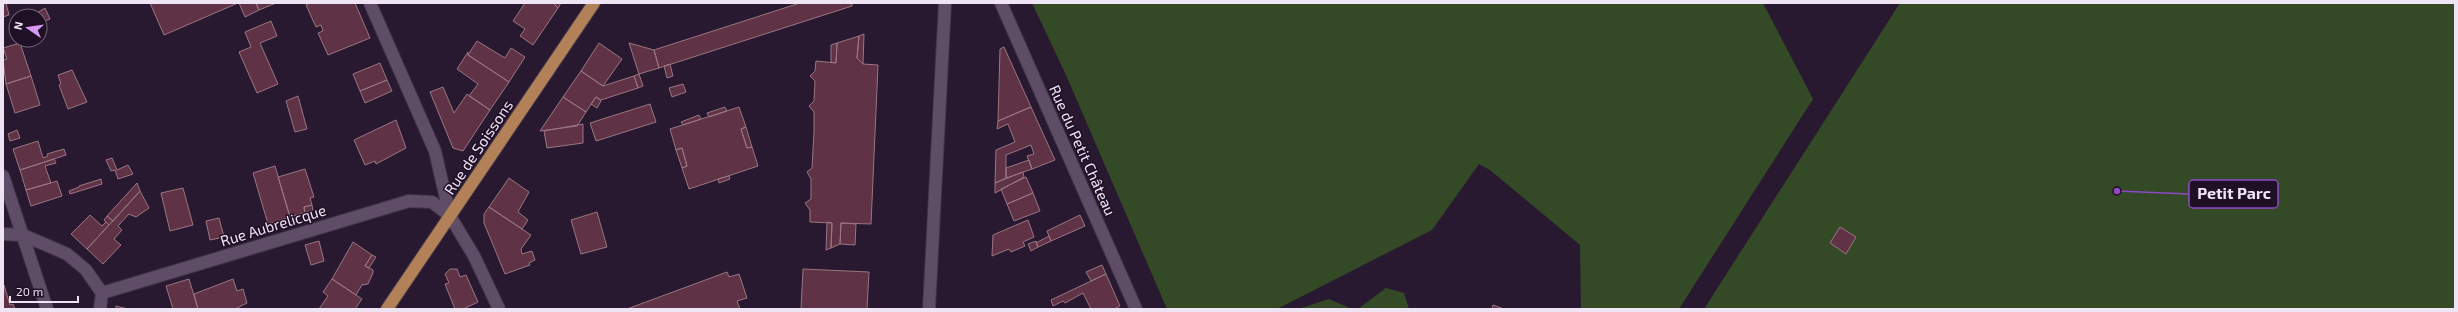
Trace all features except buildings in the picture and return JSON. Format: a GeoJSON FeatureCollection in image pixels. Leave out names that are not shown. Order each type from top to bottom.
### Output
{"type":"FeatureCollection","features":[{"type":"Feature","properties":{"kind":"main road","name":"Rue de Soissons"},"geometry":{"type":"LineString","coordinates":[[387,309],[594,3]]}},
{"type":"Feature","properties":{"kind":"street"},"geometry":{"type":"LineString","coordinates":[[370,3],[435,151],[450,216],[474,256],[499,309]]}},
{"type":"Feature","properties":{"kind":"street"},"geometry":{"type":"LineString","coordinates":[[929,309],[945,3]]}},
{"type":"Feature","properties":{"kind":"street","name":"Rue du Petit Château"},"geometry":{"type":"LineString","coordinates":[[1001,3],[1136,309]]}},
{"type":"Feature","properties":{"kind":"street"},"geometry":{"type":"LineString","coordinates":[[3,176],[47,309]]}},
{"type":"Feature","properties":{"kind":"street","name":"Rue Aubrelicque"},"geometry":{"type":"LineString","coordinates":[[102,293],[409,201],[432,202],[450,216]]}},
{"type":"Feature","properties":{"kind":"street"},"geometry":{"type":"LineString","coordinates":[[3,234],[23,235],[67,254],[86,270],[102,293],[100,309]]}},
{"type":"Feature","properties":{"kind":"green space"},"geometry":{"type":"Polygon","coordinates":[[[1032,3],[1763,3],[1813,99],[1679,309],[1581,309],[1580,245],[1490,170],[1479,164],[1432,230],[1277,309],[1167,309],[1066,75],[1032,3]]]}},
{"type":"Feature","properties":{"kind":"green space"},"geometry":{"type":"Polygon","coordinates":[[[1900,3],[2455,3],[2455,309],[1704,309],[1900,3]]]}},
{"type":"Feature","properties":{"kind":"green space"},"geometry":{"type":"Polygon","coordinates":[[[1386,288],[1404,293],[1409,309],[1358,309],[1386,288]]]}},
{"type":"Feature","properties":{"kind":"green space"},"geometry":{"type":"Polygon","coordinates":[[[1329,299],[1352,309],[1298,309],[1329,299]]]}},
{"type":"Feature","properties":{"kind":"place","name":"Petit Parc"},"geometry":{"type":"Point","coordinates":[2117,191]}}]}
